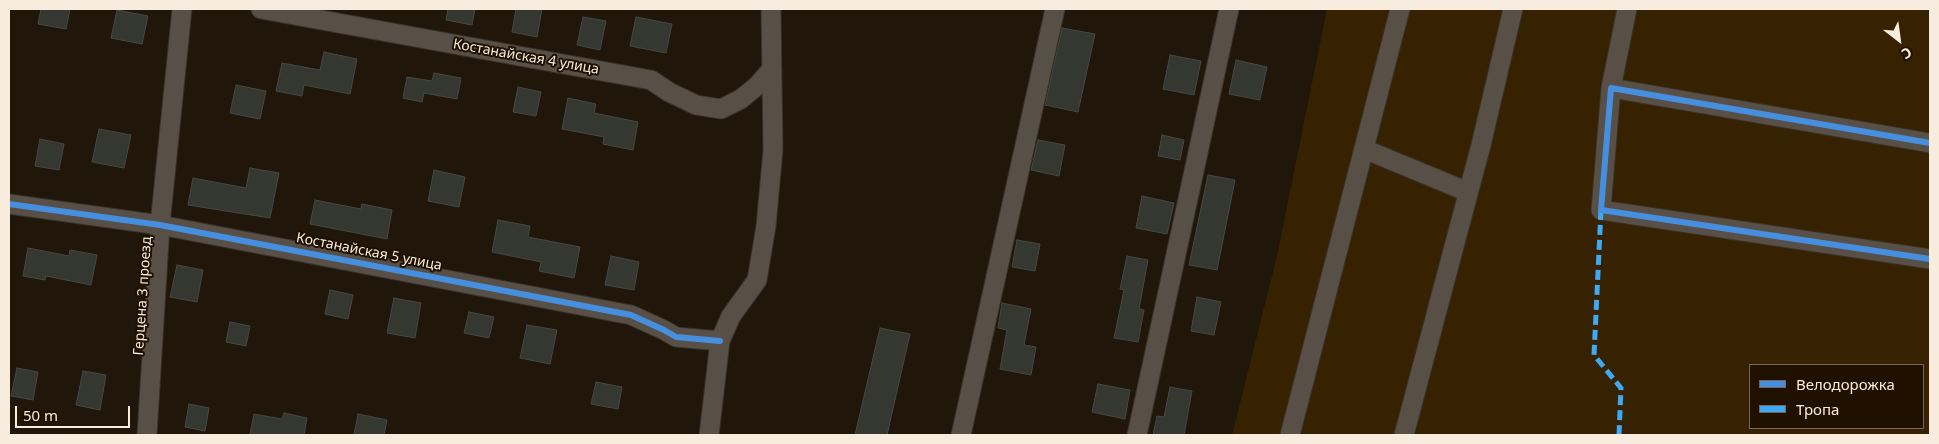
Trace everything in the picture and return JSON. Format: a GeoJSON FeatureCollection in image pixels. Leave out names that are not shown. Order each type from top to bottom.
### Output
{"type":"FeatureCollection","features":[{"type":"Feature","properties":{"kind":"street","name":"Герцена 3 проезд"},"geometry":{"type":"LineString","coordinates":[[147,435],[160,225],[182,9]]}},
{"type":"Feature","properties":{"kind":"street","name":"Костанайская 4 улица"},"geometry":{"type":"LineString","coordinates":[[261,9],[651,80],[669,92],[696,105],[722,109],[741,99],[772,70]]}},
{"type":"Feature","properties":{"kind":"street"},"geometry":{"type":"LineString","coordinates":[[709,435],[720,341],[731,316],[757,280],[766,226],[773,150],[771,9]]}},
{"type":"Feature","properties":{"kind":"street"},"geometry":{"type":"LineString","coordinates":[[961,435],[1055,9]]}},
{"type":"Feature","properties":{"kind":"street"},"geometry":{"type":"LineString","coordinates":[[1137,435],[1229,9]]}},
{"type":"Feature","properties":{"kind":"street"},"geometry":{"type":"LineString","coordinates":[[1290,435],[1400,9]]}},
{"type":"Feature","properties":{"kind":"street"},"geometry":{"type":"LineString","coordinates":[[1404,435],[1468,192],[1513,9]]}},
{"type":"Feature","properties":{"kind":"street"},"geometry":{"type":"LineString","coordinates":[[1626,9],[1611,88],[1601,210],[1930,259]]}},
{"type":"Feature","properties":{"kind":"street"},"geometry":{"type":"LineString","coordinates":[[1611,88],[1930,143]]}},
{"type":"Feature","properties":{"kind":"street"},"geometry":{"type":"LineString","coordinates":[[1364,149],[1468,192]]}},
{"type":"Feature","properties":{"kind":"street","name":"Костанайская 5 улица"},"geometry":{"type":"LineString","coordinates":[[9,204],[160,225],[631,315],[676,337],[720,341]]}},
{"type":"Feature","properties":{"kind":"shaded area"},"geometry":{"type":"Polygon","coordinates":[[[1327,9],[1930,9],[1930,435],[1232,435],[1277,256],[1327,9]]]}},
{"type":"Feature","properties":{"kind":"building"},"geometry":{"type":"Polygon","coordinates":[[[41,9],[70,9],[66,29],[38,24],[41,9]]]}},
{"type":"Feature","properties":{"kind":"building"},"geometry":{"type":"Polygon","coordinates":[[[448,9],[475,9],[472,25],[446,20],[448,9]]]}},
{"type":"Feature","properties":{"kind":"building"},"geometry":{"type":"Polygon","coordinates":[[[516,9],[542,9],[537,37],[512,32],[516,9]]]}},
{"type":"Feature","properties":{"kind":"building"},"geometry":{"type":"Polygon","coordinates":[[[117,10],[148,16],[142,44],[111,38],[117,10]]]}},
{"type":"Feature","properties":{"kind":"building"},"geometry":{"type":"Polygon","coordinates":[[[583,17],[606,21],[600,50],[577,45],[583,17]]]}},
{"type":"Feature","properties":{"kind":"building"},"geometry":{"type":"Polygon","coordinates":[[[636,17],[672,24],[666,53],[630,46],[636,17]]]}},
{"type":"Feature","properties":{"kind":"building"},"geometry":{"type":"Polygon","coordinates":[[[1062,28],[1095,34],[1078,112],[1045,105],[1062,28]]]}},
{"type":"Feature","properties":{"kind":"building"},"geometry":{"type":"Polygon","coordinates":[[[324,52],[357,59],[350,94],[304,85],[302,96],[276,91],[282,63],[320,70],[324,52]]]}},
{"type":"Feature","properties":{"kind":"building"},"geometry":{"type":"Polygon","coordinates":[[[1170,55],[1201,61],[1194,95],[1163,89],[1170,55]]]}},
{"type":"Feature","properties":{"kind":"building"},"geometry":{"type":"Polygon","coordinates":[[[1236,60],[1267,67],[1260,100],[1229,94],[1236,60]]]}},
{"type":"Feature","properties":{"kind":"building"},"geometry":{"type":"Polygon","coordinates":[[[434,73],[461,78],[457,99],[424,93],[422,102],[403,98],[407,77],[432,81],[434,73]]]}},
{"type":"Feature","properties":{"kind":"building"},"geometry":{"type":"Polygon","coordinates":[[[236,85],[266,91],[260,119],[230,113],[236,85]]]}},
{"type":"Feature","properties":{"kind":"building"},"geometry":{"type":"Polygon","coordinates":[[[518,87],[541,92],[536,116],[513,112],[518,87]]]}},
{"type":"Feature","properties":{"kind":"building"},"geometry":{"type":"Polygon","coordinates":[[[568,98],[596,104],[594,113],[638,122],[633,150],[603,144],[604,137],[562,129],[568,98]]]}},
{"type":"Feature","properties":{"kind":"building"},"geometry":{"type":"Polygon","coordinates":[[[99,129],[131,135],[124,168],[92,162],[99,129]]]}},
{"type":"Feature","properties":{"kind":"building"},"geometry":{"type":"Polygon","coordinates":[[[1162,135],[1184,140],[1180,160],[1158,156],[1162,135]]]}},
{"type":"Feature","properties":{"kind":"building"},"geometry":{"type":"Polygon","coordinates":[[[40,139],[64,144],[59,170],[35,166],[40,139]]]}},
{"type":"Feature","properties":{"kind":"building"},"geometry":{"type":"Polygon","coordinates":[[[1038,140],[1065,145],[1059,176],[1031,170],[1038,140]]]}},
{"type":"Feature","properties":{"kind":"building"},"geometry":{"type":"Polygon","coordinates":[[[250,168],[279,173],[270,218],[188,205],[193,178],[246,188],[250,168]]]}},
{"type":"Feature","properties":{"kind":"building"},"geometry":{"type":"Polygon","coordinates":[[[434,170],[465,177],[459,207],[428,201],[434,170]]]}},
{"type":"Feature","properties":{"kind":"building"},"geometry":{"type":"Polygon","coordinates":[[[1208,175],[1235,180],[1217,270],[1189,265],[1208,175]]]}},
{"type":"Feature","properties":{"kind":"building"},"geometry":{"type":"Polygon","coordinates":[[[1142,196],[1174,203],[1167,234],[1136,228],[1142,196]]]}},
{"type":"Feature","properties":{"kind":"building"},"geometry":{"type":"Polygon","coordinates":[[[315,200],[361,209],[362,204],[392,210],[387,239],[310,224],[315,200]]]}},
{"type":"Feature","properties":{"kind":"building"},"geometry":{"type":"Polygon","coordinates":[[[498,220],[530,226],[528,237],[580,247],[574,278],[539,271],[541,262],[492,252],[498,220]]]}},
{"type":"Feature","properties":{"kind":"building"},"geometry":{"type":"Polygon","coordinates":[[[1017,240],[1040,244],[1035,271],[1012,267],[1017,240]]]}},
{"type":"Feature","properties":{"kind":"building"},"geometry":{"type":"Polygon","coordinates":[[[28,248],[69,256],[70,250],[97,255],[91,285],[46,276],[45,280],[23,276],[28,248]]]}},
{"type":"Feature","properties":{"kind":"building"},"geometry":{"type":"Polygon","coordinates":[[[611,256],[639,262],[634,290],[605,285],[611,256]]]}},
{"type":"Feature","properties":{"kind":"building"},"geometry":{"type":"Polygon","coordinates":[[[1127,256],[1148,260],[1139,309],[1144,310],[1138,342],[1114,338],[1124,290],[1120,289],[1127,256]]]}},
{"type":"Feature","properties":{"kind":"building"},"geometry":{"type":"Polygon","coordinates":[[[177,265],[203,270],[197,302],[170,297],[177,265]]]}},
{"type":"Feature","properties":{"kind":"building"},"geometry":{"type":"Polygon","coordinates":[[[330,290],[353,295],[348,319],[325,314],[330,290]]]}},
{"type":"Feature","properties":{"kind":"building"},"geometry":{"type":"Polygon","coordinates":[[[1197,297],[1221,302],[1214,335],[1191,331],[1197,297]]]}},
{"type":"Feature","properties":{"kind":"building"},"geometry":{"type":"Polygon","coordinates":[[[394,298],[421,303],[415,338],[387,333],[394,298]]]}},
{"type":"Feature","properties":{"kind":"building"},"geometry":{"type":"Polygon","coordinates":[[[1002,303],[1031,309],[1024,345],[1036,347],[1031,375],[1000,369],[1007,330],[998,328],[1002,303]]]}},
{"type":"Feature","properties":{"kind":"building"},"geometry":{"type":"Polygon","coordinates":[[[469,312],[494,317],[489,338],[464,333],[469,312]]]}},
{"type":"Feature","properties":{"kind":"building"},"geometry":{"type":"Polygon","coordinates":[[[230,322],[250,326],[246,346],[226,342],[230,322]]]}},
{"type":"Feature","properties":{"kind":"building"},"geometry":{"type":"Polygon","coordinates":[[[527,325],[557,330],[550,364],[520,358],[527,325]]]}},
{"type":"Feature","properties":{"kind":"building"},"geometry":{"type":"Polygon","coordinates":[[[880,328],[910,334],[887,435],[855,435],[880,328]]]}},
{"type":"Feature","properties":{"kind":"building"},"geometry":{"type":"Polygon","coordinates":[[[17,368],[38,372],[33,400],[11,396],[17,368]]]}},
{"type":"Feature","properties":{"kind":"building"},"geometry":{"type":"Polygon","coordinates":[[[83,371],[106,375],[100,410],[76,405],[83,371]]]}},
{"type":"Feature","properties":{"kind":"building"},"geometry":{"type":"Polygon","coordinates":[[[596,382],[622,387],[618,409],[591,404],[596,382]]]}},
{"type":"Feature","properties":{"kind":"building"},"geometry":{"type":"Polygon","coordinates":[[[1098,384],[1130,390],[1125,419],[1092,412],[1098,384]]]}},
{"type":"Feature","properties":{"kind":"building"},"geometry":{"type":"Polygon","coordinates":[[[1170,387],[1192,391],[1184,435],[1153,435],[1157,416],[1164,417],[1170,387]]]}},
{"type":"Feature","properties":{"kind":"building"},"geometry":{"type":"Polygon","coordinates":[[[189,404],[209,408],[205,431],[185,427],[189,404]]]}},
{"type":"Feature","properties":{"kind":"building"},"geometry":{"type":"Polygon","coordinates":[[[284,413],[307,418],[304,435],[250,434],[254,414],[282,419],[284,413]]]}},
{"type":"Feature","properties":{"kind":"building"},"geometry":{"type":"Polygon","coordinates":[[[358,414],[387,420],[384,435],[354,435],[358,414]]]}},
{"type":"Feature","properties":{"kind":"marked path"},"geometry":{"type":"LineString","coordinates":[[1601,210],[1594,355],[1621,388],[1619,435]]}},
{"type":"Feature","properties":{"kind":"cycle path"},"geometry":{"type":"LineString","coordinates":[[1930,143],[1611,88],[1601,210],[1930,259]]}},
{"type":"Feature","properties":{"kind":"cycle path"},"geometry":{"type":"LineString","coordinates":[[9,204],[160,225],[631,315],[676,337],[720,341]]}}]}
